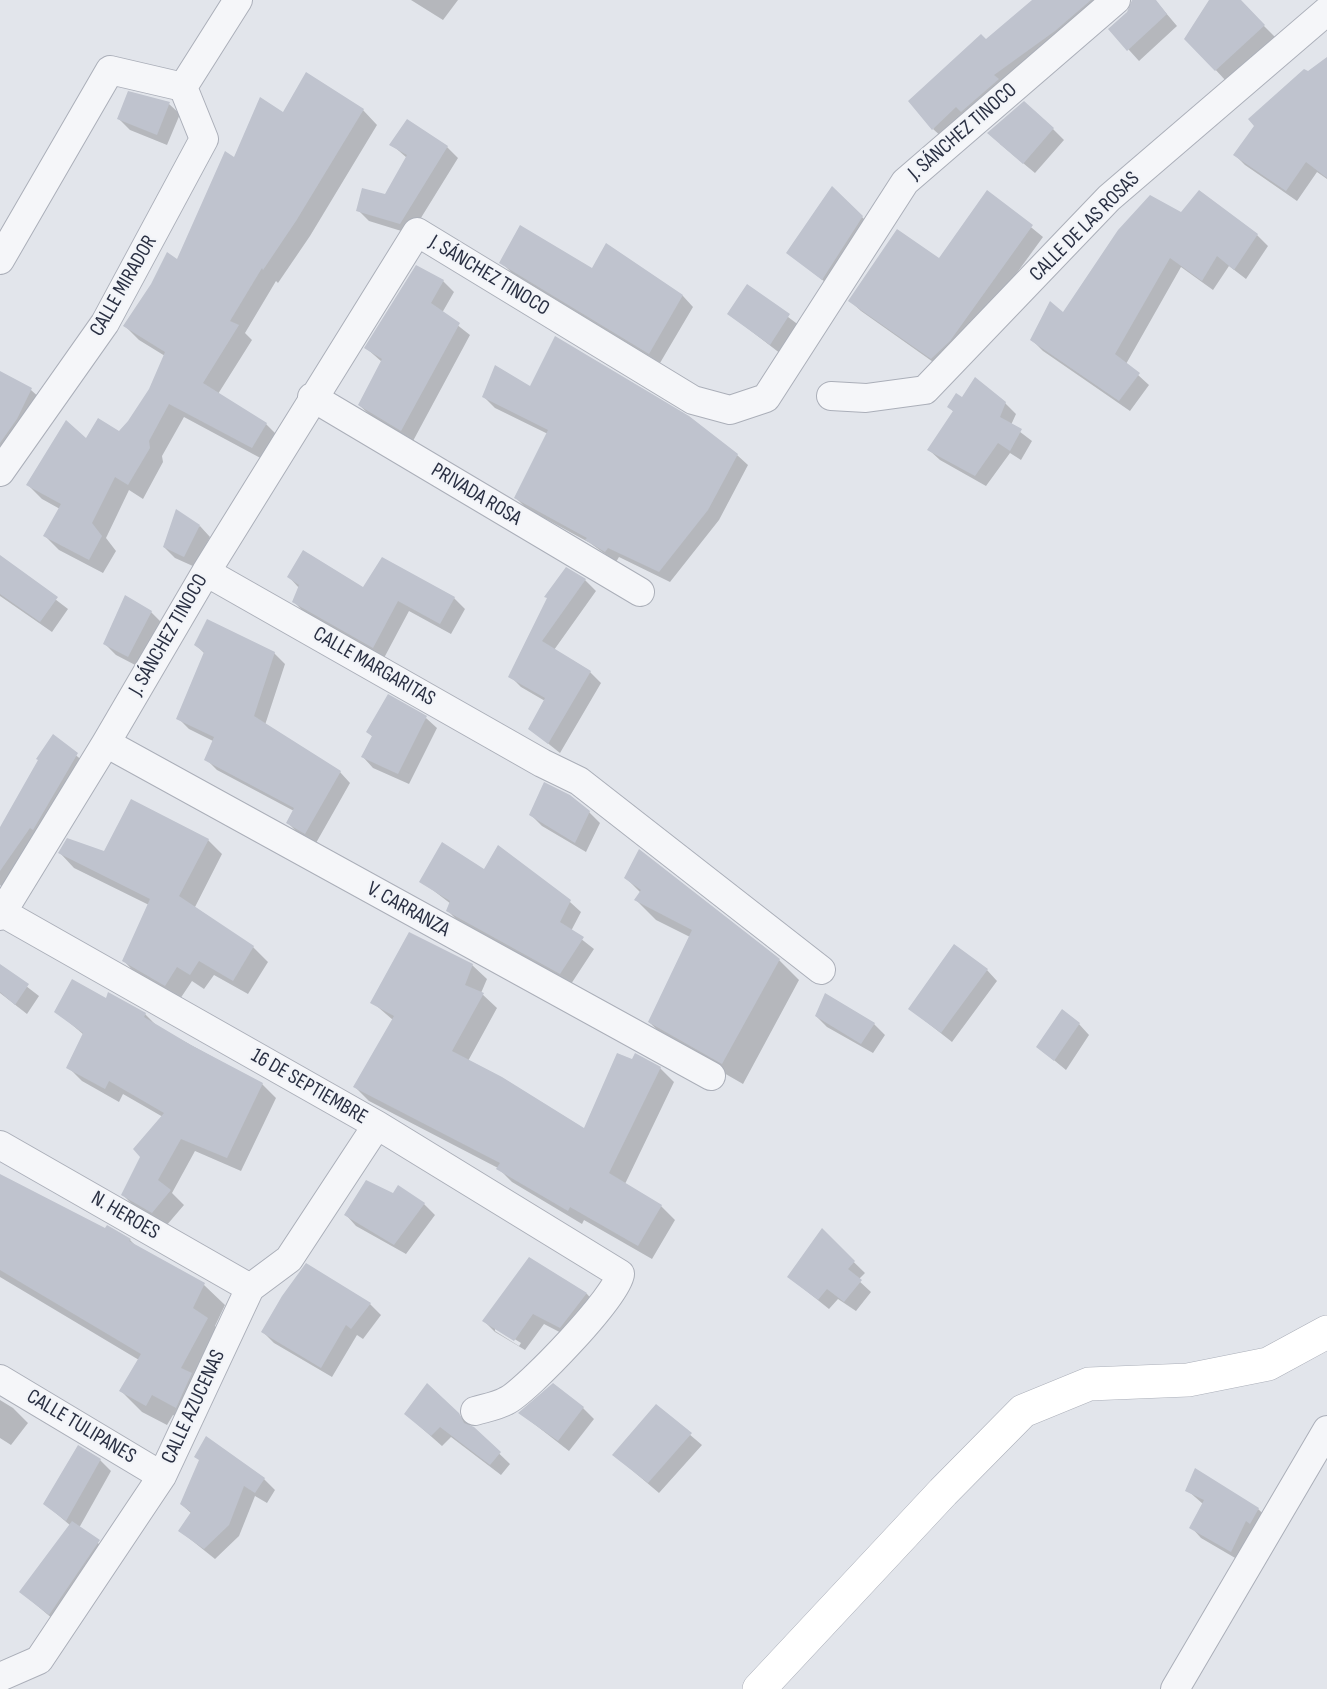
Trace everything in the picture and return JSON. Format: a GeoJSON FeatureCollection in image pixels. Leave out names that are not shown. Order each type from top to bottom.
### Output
{"type":"FeatureCollection","features":[{"type":"Feature","properties":{"kind":"main road"},"geometry":{"type":"LineString","coordinates":[[759,1689],[943,1492],[1023,1411],[1089,1384],[1188,1380],[1268,1364],[1327,1332]]}},
{"type":"Feature","properties":{"kind":"street"},"geometry":{"type":"LineString","coordinates":[[0,260],[110,70],[183,87],[238,0]]}},
{"type":"Feature","properties":{"kind":"street","name":"J. SÁNCHEZ TINOCO"},"geometry":{"type":"LineString","coordinates":[[1,915],[312,397],[417,232],[693,400],[729,410],[766,399],[905,182],[1116,0]]}},
{"type":"Feature","properties":{"kind":"street","name":"CALLE DE LAS ROSAS"},"geometry":{"type":"LineString","coordinates":[[831,396],[866,398],[925,390],[1109,198],[1327,11]]}},
{"type":"Feature","properties":{"kind":"street","name":"CALLE MIRADOR"},"geometry":{"type":"LineString","coordinates":[[0,472],[105,323],[204,139],[183,87]]}},
{"type":"Feature","properties":{"kind":"street","name":"PRIVADA ROSA"},"geometry":{"type":"LineString","coordinates":[[312,397],[640,592]]}},
{"type":"Feature","properties":{"kind":"street","name":"CALLE MARGARITAS"},"geometry":{"type":"LineString","coordinates":[[206,572],[542,763],[579,781],[821,970]]}},
{"type":"Feature","properties":{"kind":"street","name":"V. CARRANZA"},"geometry":{"type":"LineString","coordinates":[[106,743],[711,1076]]}},
{"type":"Feature","properties":{"kind":"street","name":"16 DE SEPTIEMBRE"},"geometry":{"type":"LineString","coordinates":[[1,915],[376,1125],[612,1267],[620,1274],[620,1280],[607,1300],[553,1358],[508,1401],[475,1412]]}},
{"type":"Feature","properties":{"kind":"street","name":"CALLE AZUCENAS"},"geometry":{"type":"LineString","coordinates":[[0,1677],[39,1660],[162,1476],[250,1288],[289,1259],[376,1125]]}},
{"type":"Feature","properties":{"kind":"street","name":"N. HEROES"},"geometry":{"type":"LineString","coordinates":[[0,1145],[250,1288]]}},
{"type":"Feature","properties":{"kind":"street","name":"CALLE TULIPANES"},"geometry":{"type":"LineString","coordinates":[[0,1379],[162,1476]]}},
{"type":"Feature","properties":{"kind":"street"},"geometry":{"type":"LineString","coordinates":[[1175,1689],[1327,1430]]}},
{"type":"Feature","properties":{"kind":"building"},"geometry":{"type":"Polygon","coordinates":[[[1032,0],[1091,0],[1055,31],[994,75],[999,79],[961,112],[956,107],[932,130],[908,101],[981,34],[986,39],[1032,0]]]}},
{"type":"Feature","properties":{"kind":"building"},"geometry":{"type":"Polygon","coordinates":[[[1132,0],[1156,0],[1167,14],[1127,51],[1108,29],[1127,12],[1132,0]]]}},
{"type":"Feature","properties":{"kind":"building"},"geometry":{"type":"Polygon","coordinates":[[[1209,0],[1241,0],[1265,25],[1215,71],[1184,39],[1209,0]]]}},
{"type":"Feature","properties":{"kind":"building"},"geometry":{"type":"Polygon","coordinates":[[[1327,57],[1327,178],[1306,162],[1286,191],[1233,155],[1254,126],[1248,119],[1304,69],[1308,71],[1327,57]]]}},
{"type":"Feature","properties":{"kind":"building"},"geometry":{"type":"Polygon","coordinates":[[[306,72],[364,109],[296,221],[263,270],[262,268],[230,321],[239,325],[203,383],[267,423],[252,448],[169,404],[149,441],[150,448],[128,485],[115,477],[92,523],[102,536],[89,560],[43,536],[61,504],[26,485],[66,420],[86,438],[98,418],[119,431],[128,421],[149,389],[165,352],[123,326],[151,284],[167,252],[177,259],[225,151],[234,157],[260,97],[283,112],[306,72]]]}},
{"type":"Feature","properties":{"kind":"building"},"geometry":{"type":"Polygon","coordinates":[[[128,91],[170,102],[157,135],[117,119],[128,91]]]}},
{"type":"Feature","properties":{"kind":"building"},"geometry":{"type":"Polygon","coordinates":[[[1024,101],[1054,128],[1023,164],[987,133],[1024,101]]]}},
{"type":"Feature","properties":{"kind":"building"},"geometry":{"type":"Polygon","coordinates":[[[407,119],[448,146],[400,224],[356,211],[362,188],[385,194],[407,155],[389,145],[407,119]]]}},
{"type":"Feature","properties":{"kind":"building"},"geometry":{"type":"Polygon","coordinates":[[[832,186],[863,216],[822,280],[786,253],[832,186]]]}},
{"type":"Feature","properties":{"kind":"building"},"geometry":{"type":"Polygon","coordinates":[[[987,190],[1033,225],[950,341],[931,359],[848,301],[897,229],[939,258],[987,190]]]}},
{"type":"Feature","properties":{"kind":"building"},"geometry":{"type":"Polygon","coordinates":[[[1199,190],[1258,234],[1234,270],[1217,256],[1202,281],[1170,258],[1115,354],[1140,373],[1119,401],[1030,340],[1050,301],[1063,312],[1118,230],[1150,195],[1181,212],[1199,190]]]}},
{"type":"Feature","properties":{"kind":"building"},"geometry":{"type":"Polygon","coordinates":[[[520,225],[592,268],[606,243],[683,295],[649,354],[499,263],[520,225]]]}},
{"type":"Feature","properties":{"kind":"building"},"geometry":{"type":"Polygon","coordinates":[[[416,265],[444,280],[431,303],[460,323],[401,431],[358,405],[382,359],[364,348],[416,265]]]}},
{"type":"Feature","properties":{"kind":"building"},"geometry":{"type":"Polygon","coordinates":[[[747,284],[790,314],[770,345],[727,314],[747,284]]]}},
{"type":"Feature","properties":{"kind":"building"},"geometry":{"type":"Polygon","coordinates":[[[555,336],[689,416],[738,454],[708,510],[659,572],[608,548],[605,552],[585,540],[587,538],[514,498],[548,430],[482,397],[495,365],[530,386],[555,336]]]}},
{"type":"Feature","properties":{"kind":"building"},"geometry":{"type":"Polygon","coordinates":[[[0,371],[32,388],[17,419],[0,443],[0,371]]]}},
{"type":"Feature","properties":{"kind":"building"},"geometry":{"type":"Polygon","coordinates":[[[975,377],[1006,402],[1000,417],[1022,429],[1010,451],[998,443],[975,476],[927,450],[953,411],[947,407],[956,393],[962,397],[975,377]]]}},
{"type":"Feature","properties":{"kind":"building"},"geometry":{"type":"Polygon","coordinates":[[[176,509],[200,525],[184,557],[163,547],[176,509]]]}},
{"type":"Feature","properties":{"kind":"building"},"geometry":{"type":"Polygon","coordinates":[[[303,550],[363,587],[382,557],[455,597],[440,624],[398,601],[373,648],[292,602],[299,585],[287,577],[303,550]]]}},
{"type":"Feature","properties":{"kind":"building"},"geometry":{"type":"Polygon","coordinates":[[[0,555],[58,597],[40,622],[0,594],[0,555]]]}},
{"type":"Feature","properties":{"kind":"building"},"geometry":{"type":"Polygon","coordinates":[[[566,567],[586,579],[542,641],[591,671],[548,744],[528,729],[545,698],[508,677],[547,598],[544,597],[566,567]]]}},
{"type":"Feature","properties":{"kind":"building"},"geometry":{"type":"Polygon","coordinates":[[[125,595],[152,611],[128,657],[103,644],[125,595]]]}},
{"type":"Feature","properties":{"kind":"building"},"geometry":{"type":"Polygon","coordinates":[[[207,619],[275,652],[254,716],[341,771],[305,834],[286,823],[294,808],[204,760],[214,737],[176,719],[204,652],[194,645],[207,619]]]}},
{"type":"Feature","properties":{"kind":"building"},"geometry":{"type":"Polygon","coordinates":[[[388,694],[427,716],[398,774],[361,757],[372,736],[366,732],[388,694]]]}},
{"type":"Feature","properties":{"kind":"building"},"geometry":{"type":"Polygon","coordinates":[[[53,734],[78,753],[33,830],[30,828],[0,871],[0,827],[38,760],[36,759],[53,734]]]}},
{"type":"Feature","properties":{"kind":"building"},"geometry":{"type":"Polygon","coordinates":[[[544,782],[570,795],[590,811],[575,843],[529,815],[544,782]]]}},
{"type":"Feature","properties":{"kind":"building"},"geometry":{"type":"Polygon","coordinates":[[[131,799],[209,839],[179,896],[254,946],[233,981],[199,961],[190,975],[177,967],[165,986],[122,961],[150,899],[58,853],[67,838],[104,851],[131,799]]]}},
{"type":"Feature","properties":{"kind":"building"},"geometry":{"type":"Polygon","coordinates":[[[442,842],[484,869],[498,845],[571,900],[560,922],[584,937],[560,974],[446,911],[450,901],[419,882],[442,842]]]}},
{"type":"Feature","properties":{"kind":"building"},"geometry":{"type":"Polygon","coordinates":[[[639,849],[780,959],[722,1064],[648,1022],[692,930],[634,900],[641,890],[624,878],[639,849]]]}},
{"type":"Feature","properties":{"kind":"building"},"geometry":{"type":"Polygon","coordinates":[[[409,932],[473,964],[465,985],[484,993],[452,1051],[502,1077],[584,1128],[617,1053],[632,1059],[635,1053],[661,1067],[609,1173],[662,1205],[638,1246],[570,1207],[568,1211],[496,1169],[500,1163],[353,1087],[394,1016],[370,1003],[409,932]]]}},
{"type":"Feature","properties":{"kind":"building"},"geometry":{"type":"Polygon","coordinates":[[[954,944],[988,969],[941,1033],[908,1009],[954,944]]]}},
{"type":"Feature","properties":{"kind":"building"},"geometry":{"type":"Polygon","coordinates":[[[0,964],[29,984],[15,1005],[0,992],[0,964]]]}},
{"type":"Feature","properties":{"kind":"building"},"geometry":{"type":"Polygon","coordinates":[[[72,979],[106,998],[108,992],[146,1013],[144,1017],[191,1045],[263,1083],[227,1158],[181,1139],[158,1180],[171,1190],[152,1213],[121,1195],[140,1157],[133,1149],[164,1113],[109,1081],[105,1089],[66,1068],[83,1033],[54,1012],[72,979]]]}},
{"type":"Feature","properties":{"kind":"building"},"geometry":{"type":"Polygon","coordinates":[[[825,993],[875,1023],[861,1044],[815,1016],[825,993]]]}},
{"type":"Feature","properties":{"kind":"building"},"geometry":{"type":"Polygon","coordinates":[[[1062,1009],[1080,1023],[1054,1061],[1036,1047],[1062,1009]]]}},
{"type":"Feature","properties":{"kind":"building"},"geometry":{"type":"Polygon","coordinates":[[[0,1174],[105,1228],[107,1225],[131,1239],[129,1241],[205,1283],[193,1308],[208,1318],[181,1368],[192,1373],[176,1408],[152,1395],[146,1406],[119,1391],[141,1354],[0,1270],[0,1174]]]}},
{"type":"Feature","properties":{"kind":"building"},"geometry":{"type":"Polygon","coordinates":[[[366,1180],[393,1193],[398,1185],[425,1203],[394,1245],[344,1215],[366,1180]]]}},
{"type":"Feature","properties":{"kind":"building"},"geometry":{"type":"Polygon","coordinates":[[[822,1228],[855,1261],[848,1269],[862,1280],[844,1302],[827,1289],[818,1300],[787,1277],[822,1228]]]}},
{"type":"Feature","properties":{"kind":"building"},"geometry":{"type":"Polygon","coordinates":[[[529,1257],[587,1293],[560,1328],[533,1314],[514,1341],[482,1321],[529,1257]]]}},
{"type":"Feature","properties":{"kind":"building"},"geometry":{"type":"Polygon","coordinates":[[[306,1263],[371,1303],[351,1329],[346,1325],[321,1368],[261,1332],[282,1296],[306,1263]]]}},
{"type":"Feature","properties":{"kind":"building"},"geometry":{"type":"Polygon","coordinates":[[[427,1383],[459,1413],[464,1423],[474,1427],[501,1452],[490,1465],[440,1427],[431,1436],[404,1414],[427,1383]]]}},
{"type":"Feature","properties":{"kind":"building"},"geometry":{"type":"Polygon","coordinates":[[[553,1383],[584,1407],[558,1441],[518,1413],[553,1383]]]}},
{"type":"Feature","properties":{"kind":"building"},"geometry":{"type":"Polygon","coordinates":[[[656,1404],[692,1433],[648,1483],[612,1455],[656,1404]]]}},
{"type":"Feature","properties":{"kind":"building"},"geometry":{"type":"Polygon","coordinates":[[[206,1436],[265,1478],[255,1493],[244,1486],[229,1525],[204,1549],[178,1531],[191,1512],[180,1504],[199,1460],[194,1457],[206,1436]]]}},
{"type":"Feature","properties":{"kind":"building"},"geometry":{"type":"Polygon","coordinates":[[[78,1445],[101,1459],[66,1521],[43,1504],[78,1445]]]}},
{"type":"Feature","properties":{"kind":"building"},"geometry":{"type":"Polygon","coordinates":[[[1195,1468],[1259,1508],[1250,1524],[1246,1521],[1231,1552],[1189,1528],[1204,1500],[1185,1491],[1195,1468]]]}},
{"type":"Feature","properties":{"kind":"building"},"geometry":{"type":"Polygon","coordinates":[[[72,1521],[100,1540],[49,1615],[19,1592],[72,1521]]]}}]}
